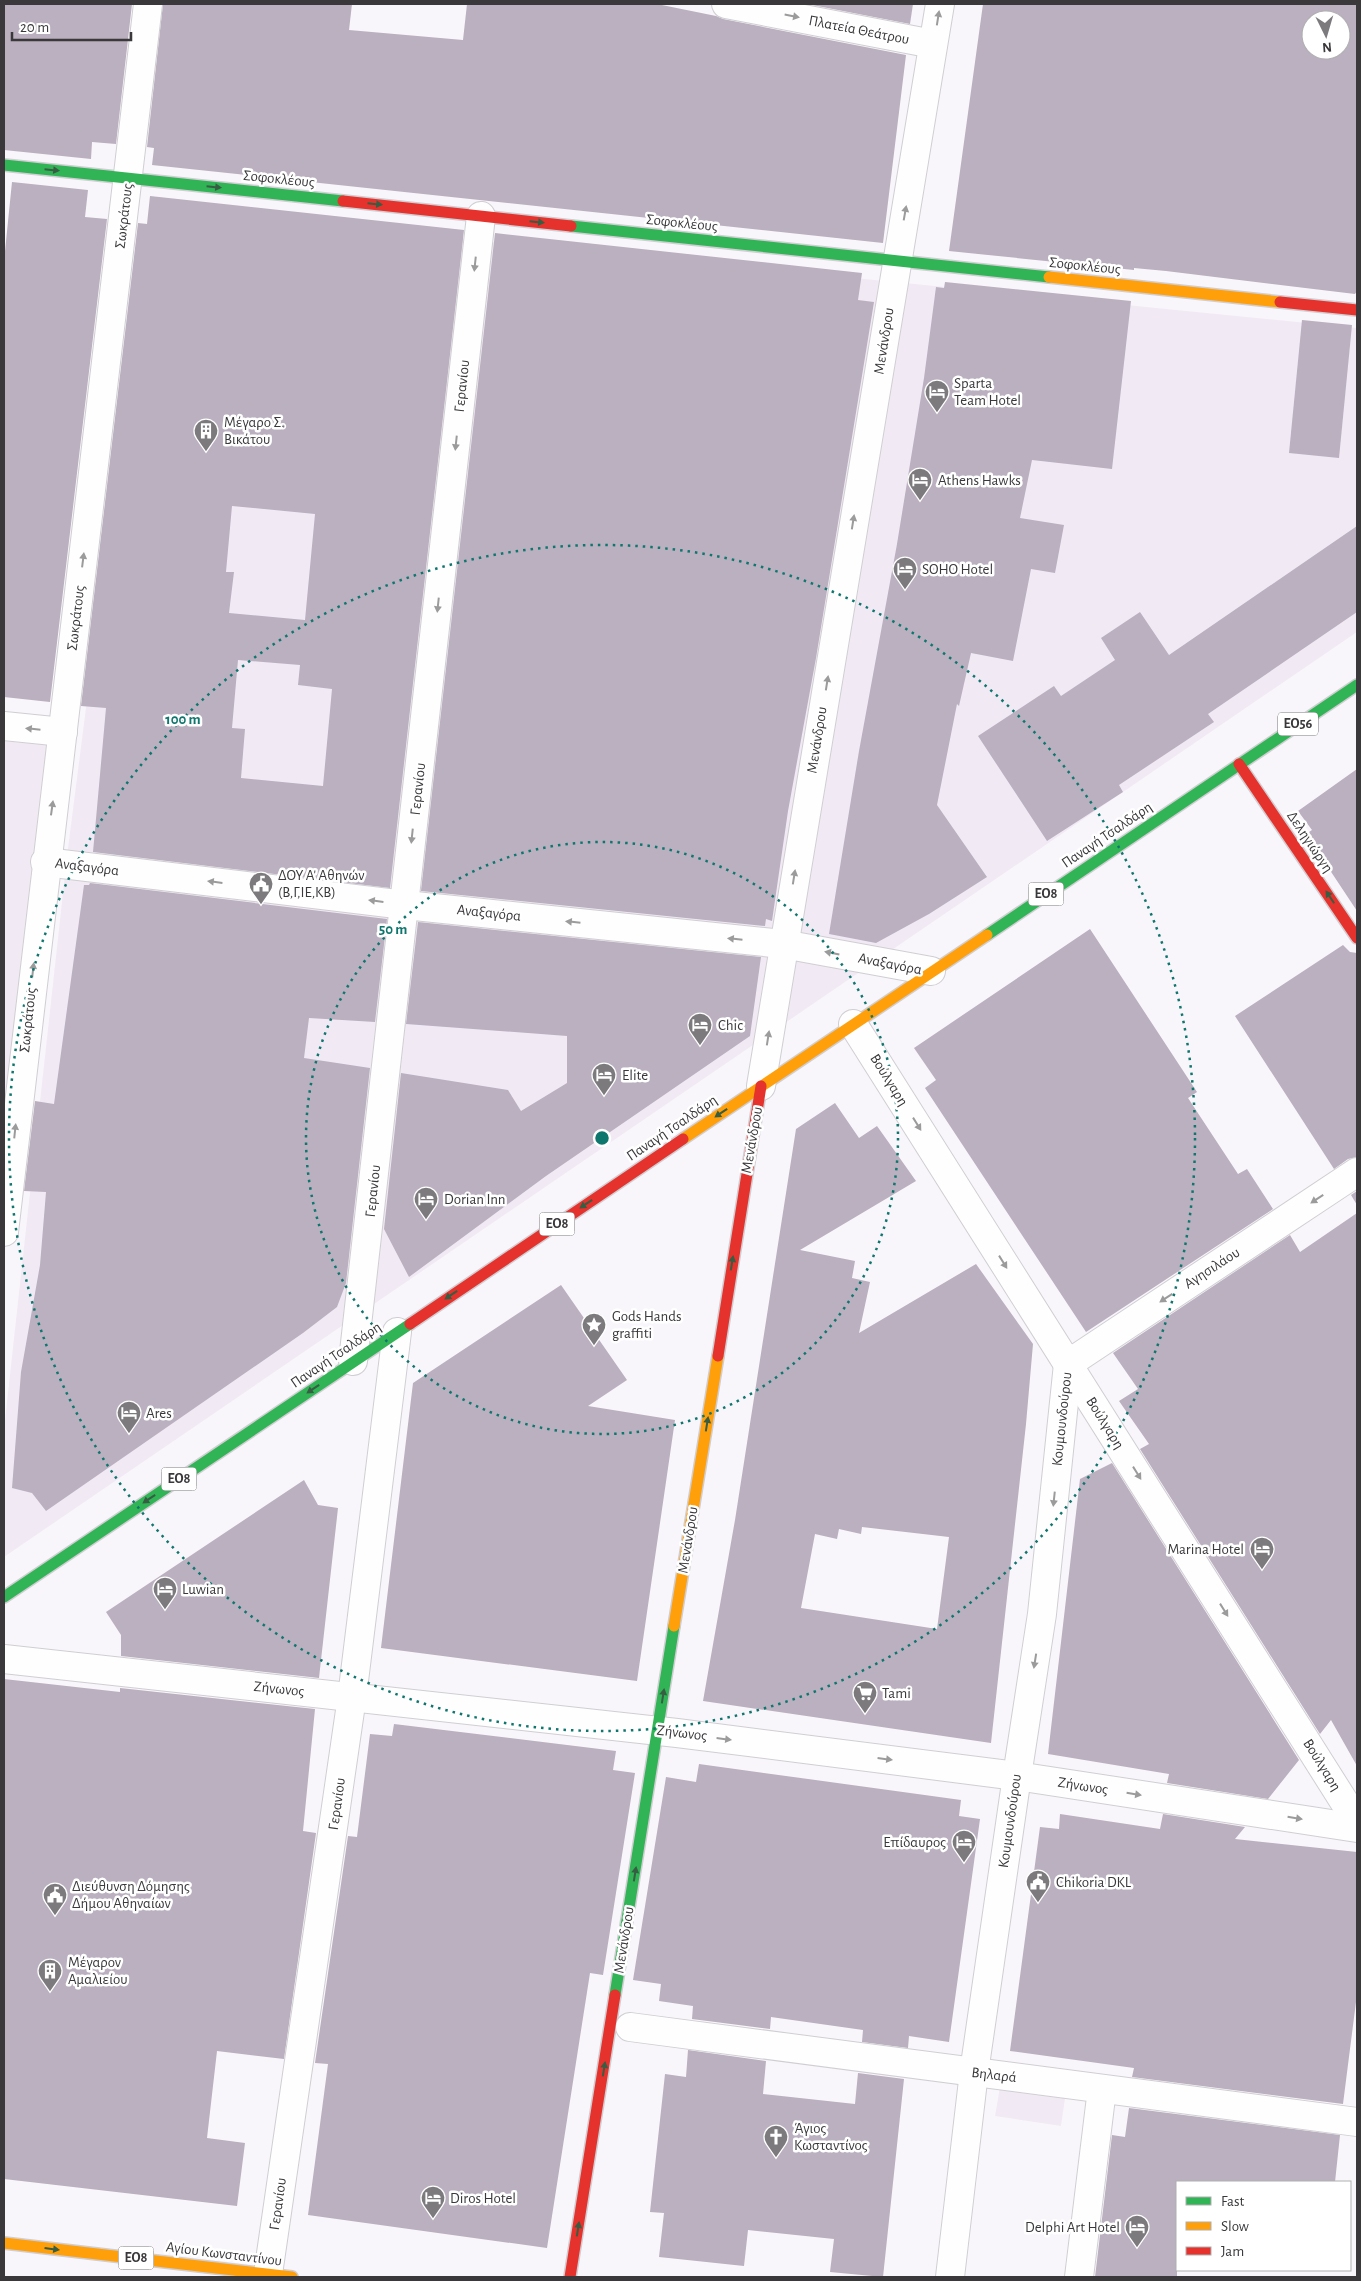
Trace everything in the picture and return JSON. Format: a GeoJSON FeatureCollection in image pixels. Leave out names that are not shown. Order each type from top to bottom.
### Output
{"type":"FeatureCollection","features":[{"type":"Feature","properties":{"kind":"street","name":"Σωκράτους"},"geometry":{"type":"LineString","coordinates":[[4,1232],[45,862],[63,732],[148,4]]}},
{"type":"Feature","properties":{"kind":"street","name":"Πλατεία Θεάτρου"},"geometry":{"type":"LineString","coordinates":[[726,4],[933,44]]}},
{"type":"Feature","properties":{"kind":"street","name":"Μενάνδρου"},"geometry":{"type":"LineString","coordinates":[[570,2277],[783,944],[940,4]]}},
{"type":"Feature","properties":{"kind":"street","name":"Σοφοκλέους"},"geometry":{"type":"LineString","coordinates":[[4,164],[1357,310]]}},
{"type":"Feature","properties":{"kind":"street","name":"Γερανίου"},"geometry":{"type":"LineString","coordinates":[[353,1362],[480,216]]}},
{"type":"Feature","properties":{"kind":"street","name":"Παναγή Τσαλδάρη"},"geometry":{"type":"LineString","coordinates":[[4,1597],[1357,684]]}},
{"type":"Feature","properties":{"kind":"street"},"geometry":{"type":"LineString","coordinates":[[4,726],[63,732]]}},
{"type":"Feature","properties":{"kind":"street","name":"Δεληγιώργη"},"geometry":{"type":"LineString","coordinates":[[1239,764],[1357,938]]}},
{"type":"Feature","properties":{"kind":"street","name":"Αναξαγόρα"},"geometry":{"type":"LineString","coordinates":[[45,862],[405,905],[783,944],[931,972]]}},
{"type":"Feature","properties":{"kind":"street","name":"Βούλγαρη"},"geometry":{"type":"LineString","coordinates":[[853,1024],[1357,1822]]}},
{"type":"Feature","properties":{"kind":"street","name":"Αγησιλάου"},"geometry":{"type":"LineString","coordinates":[[1068,1364],[1357,1172]]}},
{"type":"Feature","properties":{"kind":"street","name":"Γερανίου"},"geometry":{"type":"LineString","coordinates":[[280,2276],[397,1332]]}},
{"type":"Feature","properties":{"kind":"street","name":"Κουμουνδούρου"},"geometry":{"type":"LineString","coordinates":[[950,2277],[974,2072],[1042,1614],[1068,1364]]}},
{"type":"Feature","properties":{"kind":"street","name":"Ζήνωνος"},"geometry":{"type":"LineString","coordinates":[[4,1659],[658,1730],[1017,1776],[1357,1828]]}},
{"type":"Feature","properties":{"kind":"street","name":"Βηλαρά"},"geometry":{"type":"LineString","coordinates":[[630,2027],[1357,2122]]}},
{"type":"Feature","properties":{"kind":"street"},"geometry":{"type":"LineString","coordinates":[[1078,2277],[1102,2089]]}},
{"type":"Feature","properties":{"kind":"street","name":"Αγίου Κωνσταντίνου"},"geometry":{"type":"LineString","coordinates":[[4,2243],[280,2276]]}},
{"type":"Feature","properties":{"kind":"shaded area"},"geometry":{"type":"Polygon","coordinates":[[[150,208],[1357,328],[1357,632],[4,1557],[4,1429],[67,856],[150,208]]]}},
{"type":"Feature","properties":{"kind":"shaded area"},"geometry":{"type":"Polygon","coordinates":[[[4,741],[67,747],[4,1208],[4,741]]]}},
{"type":"Feature","properties":{"kind":"shaded area"},"geometry":{"type":"Polygon","coordinates":[[[1002,2075],[1067,2085],[1061,2126],[995,2116],[1002,2075]]]}},
{"type":"Feature","properties":{"kind":"building"},"geometry":{"type":"Polygon","coordinates":[[[4,4],[132,4],[116,144],[92,142],[91,159],[4,150],[4,4]]]}},
{"type":"Feature","properties":{"kind":"building"},"geometry":{"type":"Polygon","coordinates":[[[163,4],[352,4],[349,30],[463,40],[467,4],[657,4],[906,55],[883,243],[152,165],[154,148],[147,147],[163,4]]]}},
{"type":"Feature","properties":{"kind":"building"},"geometry":{"type":"Polygon","coordinates":[[[807,4],[913,4],[910,24],[807,4]]]}},
{"type":"Feature","properties":{"kind":"building"},"geometry":{"type":"Polygon","coordinates":[[[983,4],[1357,4],[1357,291],[1355,294],[1166,271],[1134,268],[1134,270],[949,251],[983,4]]]}},
{"type":"Feature","properties":{"kind":"building"},"geometry":{"type":"Polygon","coordinates":[[[12,182],[88,190],[85,217],[107,219],[50,702],[4,697],[4,261],[12,182]]]}},
{"type":"Feature","properties":{"kind":"building"},"geometry":{"type":"Polygon","coordinates":[[[150,196],[464,230],[390,888],[93,852],[106,708],[81,706],[138,223],[147,224],[150,196]],[[232,506],[226,572],[234,572],[229,613],[305,620],[315,514],[232,506]],[[238,660],[232,728],[245,729],[241,778],[323,786],[332,689],[298,685],[300,665],[238,660]]]}},
{"type":"Feature","properties":{"kind":"building"},"geometry":{"type":"Polygon","coordinates":[[[495,233],[862,273],[858,300],[874,302],[816,658],[788,811],[772,921],[766,919],[765,926],[421,891],[495,233]]]}},
{"type":"Feature","properties":{"kind":"building"},"geometry":{"type":"Polygon","coordinates":[[[945,282],[1131,301],[1112,469],[1032,460],[1020,518],[1064,525],[1055,573],[1031,569],[1013,661],[971,653],[959,706],[957,704],[937,805],[987,877],[929,914],[876,943],[829,934],[859,751],[897,544],[924,378],[936,287],[944,288],[945,282]]]}},
{"type":"Feature","properties":{"kind":"building"},"geometry":{"type":"Polygon","coordinates":[[[1302,320],[1352,325],[1339,458],[1289,453],[1302,320]]]}},
{"type":"Feature","properties":{"kind":"building"},"geometry":{"type":"Polygon","coordinates":[[[1357,526],[1357,612],[1208,714],[1214,722],[1119,785],[1123,792],[1047,841],[978,736],[1054,686],[1061,696],[1115,660],[1101,638],[1140,612],[1169,655],[1357,526]]]}},
{"type":"Feature","properties":{"kind":"building"},"geometry":{"type":"Polygon","coordinates":[[[1357,769],[1357,911],[1306,834],[1312,830],[1298,811],[1357,769]]]}},
{"type":"Feature","properties":{"kind":"building"},"geometry":{"type":"Polygon","coordinates":[[[90,883],[387,919],[375,1022],[309,1018],[304,1058],[370,1068],[346,1283],[337,1307],[303,1333],[46,1511],[32,1493],[12,1488],[21,1372],[40,1265],[46,1192],[24,1191],[35,1101],[54,1104],[84,885],[89,885],[90,883]]]}},
{"type":"Feature","properties":{"kind":"building"},"geometry":{"type":"Polygon","coordinates":[[[418,922],[761,957],[750,1036],[546,1176],[409,1277],[384,1229],[401,1073],[508,1090],[521,1111],[567,1083],[567,1036],[406,1024],[418,922]]]}},
{"type":"Feature","properties":{"kind":"building"},"geometry":{"type":"Polygon","coordinates":[[[1090,929],[1197,1092],[1188,1098],[1238,1174],[1247,1169],[1273,1209],[1086,1332],[925,1088],[936,1080],[914,1048],[1090,929]]]}},
{"type":"Feature","properties":{"kind":"building"},"geometry":{"type":"Polygon","coordinates":[[[1343,945],[1350,952],[1357,953],[1357,1157],[1348,1159],[1334,1169],[1235,1016],[1343,945]]]}},
{"type":"Feature","properties":{"kind":"building"},"geometry":{"type":"Polygon","coordinates":[[[835,1103],[859,1138],[877,1126],[916,1181],[800,1250],[855,1261],[852,1278],[870,1282],[859,1333],[976,1264],[1033,1344],[991,1743],[703,1701],[735,1520],[796,1129],[835,1103]],[[862,1527],[861,1534],[839,1529],[837,1539],[815,1534],[801,1608],[937,1629],[949,1537],[862,1527]]]}},
{"type":"Feature","properties":{"kind":"building"},"geometry":{"type":"Polygon","coordinates":[[[1357,1191],[1357,1205],[1351,1195],[1357,1191]]]}},
{"type":"Feature","properties":{"kind":"building"},"geometry":{"type":"Polygon","coordinates":[[[1357,1213],[1357,1766],[1331,1720],[1320,1734],[1140,1449],[1149,1444],[1119,1401],[1138,1389],[1113,1353],[1290,1235],[1300,1252],[1357,1213]]]}},
{"type":"Feature","properties":{"kind":"building"},"geometry":{"type":"Polygon","coordinates":[[[561,1285],[627,1380],[588,1406],[675,1420],[637,1681],[381,1648],[413,1383],[561,1285]]]}},
{"type":"Feature","properties":{"kind":"building"},"geometry":{"type":"Polygon","coordinates":[[[1112,1463],[1299,1760],[1268,1799],[1167,1783],[1169,1774],[1048,1754],[1080,1479],[1112,1463]]]}},
{"type":"Feature","properties":{"kind":"building"},"geometry":{"type":"Polygon","coordinates":[[[304,1480],[318,1505],[338,1508],[319,1678],[121,1656],[121,1635],[106,1612],[304,1480]]]}},
{"type":"Feature","properties":{"kind":"building"},"geometry":{"type":"Polygon","coordinates":[[[4,1679],[120,1692],[120,1688],[315,1709],[303,1831],[316,1833],[284,2059],[217,2051],[207,2138],[245,2143],[237,2206],[4,2179],[4,1679]]]}},
{"type":"Feature","properties":{"kind":"building"},"geometry":{"type":"Polygon","coordinates":[[[394,1724],[616,1751],[613,1770],[635,1773],[603,1975],[590,1973],[547,2248],[308,2215],[328,2064],[315,2063],[348,1836],[357,1837],[370,1734],[392,1736],[394,1724]]]}},
{"type":"Feature","properties":{"kind":"building"},"geometry":{"type":"Polygon","coordinates":[[[699,1764],[961,1800],[959,1816],[980,1819],[949,2042],[909,2036],[908,2048],[862,2042],[863,2030],[771,2017],[770,2029],[692,2019],[693,2006],[659,2001],[661,1984],[633,1980],[666,1777],[696,1782],[699,1764]]]}},
{"type":"Feature","properties":{"kind":"building"},"geometry":{"type":"Polygon","coordinates":[[[1060,1814],[1160,1829],[1163,1814],[1245,1827],[1235,1839],[1357,1852],[1357,1994],[1343,2104],[1132,2077],[1134,2068],[1010,2051],[1040,1827],[1059,1829],[1060,1814]]]}},
{"type":"Feature","properties":{"kind":"building","name":"Άγιος Κωσταντίνος"},"geometry":{"type":"Polygon","coordinates":[[[688,2050],[766,2061],[763,2094],[855,2104],[858,2073],[904,2079],[883,2277],[830,2272],[834,2239],[748,2230],[744,2266],[659,2257],[664,2213],[650,2212],[665,2074],[686,2077],[688,2050]]]}},
{"type":"Feature","properties":{"kind":"building"},"geometry":{"type":"Polygon","coordinates":[[[1129,2108],[1340,2135],[1335,2181],[1176,2181],[1177,2277],[1095,2277],[1112,2135],[1125,2137],[1129,2108]]]}},
{"type":"Feature","properties":{"kind":"traffic: fast"},"geometry":{"type":"LineString","coordinates":[[4,165],[343,201]]}},
{"type":"Feature","properties":{"kind":"traffic: fast"},"geometry":{"type":"LineString","coordinates":[[571,226],[1049,277]]}},
{"type":"Feature","properties":{"kind":"traffic: fast"},"geometry":{"type":"LineString","coordinates":[[987,935],[1357,685]]}},
{"type":"Feature","properties":{"kind":"traffic: fast"},"geometry":{"type":"LineString","coordinates":[[4,1597],[410,1324]]}},
{"type":"Feature","properties":{"kind":"traffic: fast"},"geometry":{"type":"LineString","coordinates":[[615,1995],[674,1626]]}},
{"type":"Feature","properties":{"kind":"traffic: slow"},"geometry":{"type":"LineString","coordinates":[[1049,277],[1280,302]]}},
{"type":"Feature","properties":{"kind":"traffic: slow"},"geometry":{"type":"LineString","coordinates":[[683,1139],[987,935]]}},
{"type":"Feature","properties":{"kind":"traffic: slow"},"geometry":{"type":"LineString","coordinates":[[674,1626],[718,1356]]}},
{"type":"Feature","properties":{"kind":"traffic: slow"},"geometry":{"type":"LineString","coordinates":[[4,2243],[292,2277]]}},
{"type":"Feature","properties":{"kind":"traffic: jam"},"geometry":{"type":"LineString","coordinates":[[343,201],[571,226]]}},
{"type":"Feature","properties":{"kind":"traffic: jam"},"geometry":{"type":"LineString","coordinates":[[1280,302],[1357,310]]}},
{"type":"Feature","properties":{"kind":"traffic: jam"},"geometry":{"type":"LineString","coordinates":[[1239,764],[1357,938]]}},
{"type":"Feature","properties":{"kind":"traffic: jam"},"geometry":{"type":"LineString","coordinates":[[718,1356],[761,1086]]}},
{"type":"Feature","properties":{"kind":"traffic: jam"},"geometry":{"type":"LineString","coordinates":[[410,1324],[683,1139]]}},
{"type":"Feature","properties":{"kind":"traffic: jam"},"geometry":{"type":"LineString","coordinates":[[570,2277],[615,1995]]}},
{"type":"Feature","properties":{"kind":"place","name":"Sparta Team Hotel"},"geometry":{"type":"Point","coordinates":[937,413]}},
{"type":"Feature","properties":{"kind":"place","name":"Μέγαρο Σ. Βικάτου"},"geometry":{"type":"Point","coordinates":[206,452]}},
{"type":"Feature","properties":{"kind":"place","name":"Athens Hawks"},"geometry":{"type":"Point","coordinates":[920,501]}},
{"type":"Feature","properties":{"kind":"place","name":"SOHO Hotel"},"geometry":{"type":"Point","coordinates":[905,590]}},
{"type":"Feature","properties":{"kind":"place","name":"ΔΟΥ Α' Αθηνών (Β,Γ,ΙΕ,ΚΒ)"},"geometry":{"type":"Point","coordinates":[261,905]}},
{"type":"Feature","properties":{"kind":"place","name":"Chic"},"geometry":{"type":"Point","coordinates":[700,1046]}},
{"type":"Feature","properties":{"kind":"place","name":"Elite"},"geometry":{"type":"Point","coordinates":[604,1096]}},
{"type":"Feature","properties":{"kind":"place","name":"Dorian Inn"},"geometry":{"type":"Point","coordinates":[426,1220]}},
{"type":"Feature","properties":{"kind":"place","name":"Gods Hands graffiti"},"geometry":{"type":"Point","coordinates":[594,1346]}},
{"type":"Feature","properties":{"kind":"place","name":"Ares"},"geometry":{"type":"Point","coordinates":[129,1434]}},
{"type":"Feature","properties":{"kind":"place","name":"Marina Hotel"},"geometry":{"type":"Point","coordinates":[1262,1570]}},
{"type":"Feature","properties":{"kind":"place","name":"Luwian"},"geometry":{"type":"Point","coordinates":[165,1610]}},
{"type":"Feature","properties":{"kind":"place","name":"Tami"},"geometry":{"type":"Point","coordinates":[865,1714]}},
{"type":"Feature","properties":{"kind":"place","name":"Επίδαυρος"},"geometry":{"type":"Point","coordinates":[964,1863]}},
{"type":"Feature","properties":{"kind":"place","name":"Chikoria DKL"},"geometry":{"type":"Point","coordinates":[1038,1903]}},
{"type":"Feature","properties":{"kind":"place","name":"Διεύθυνση Δόμησης Δήμου Αθηναίων"},"geometry":{"type":"Point","coordinates":[55,1916]}},
{"type":"Feature","properties":{"kind":"place","name":"Μέγαρον Αμαλιείου"},"geometry":{"type":"Point","coordinates":[50,1992]}},
{"type":"Feature","properties":{"kind":"place","name":"Άγιος Κωσταντίνος"},"geometry":{"type":"Point","coordinates":[776,2158]}},
{"type":"Feature","properties":{"kind":"place","name":"Diros Hotel"},"geometry":{"type":"Point","coordinates":[433,2219]}},
{"type":"Feature","properties":{"kind":"place","name":"Delphi Art Hotel"},"geometry":{"type":"Point","coordinates":[1137,2248]}}]}
